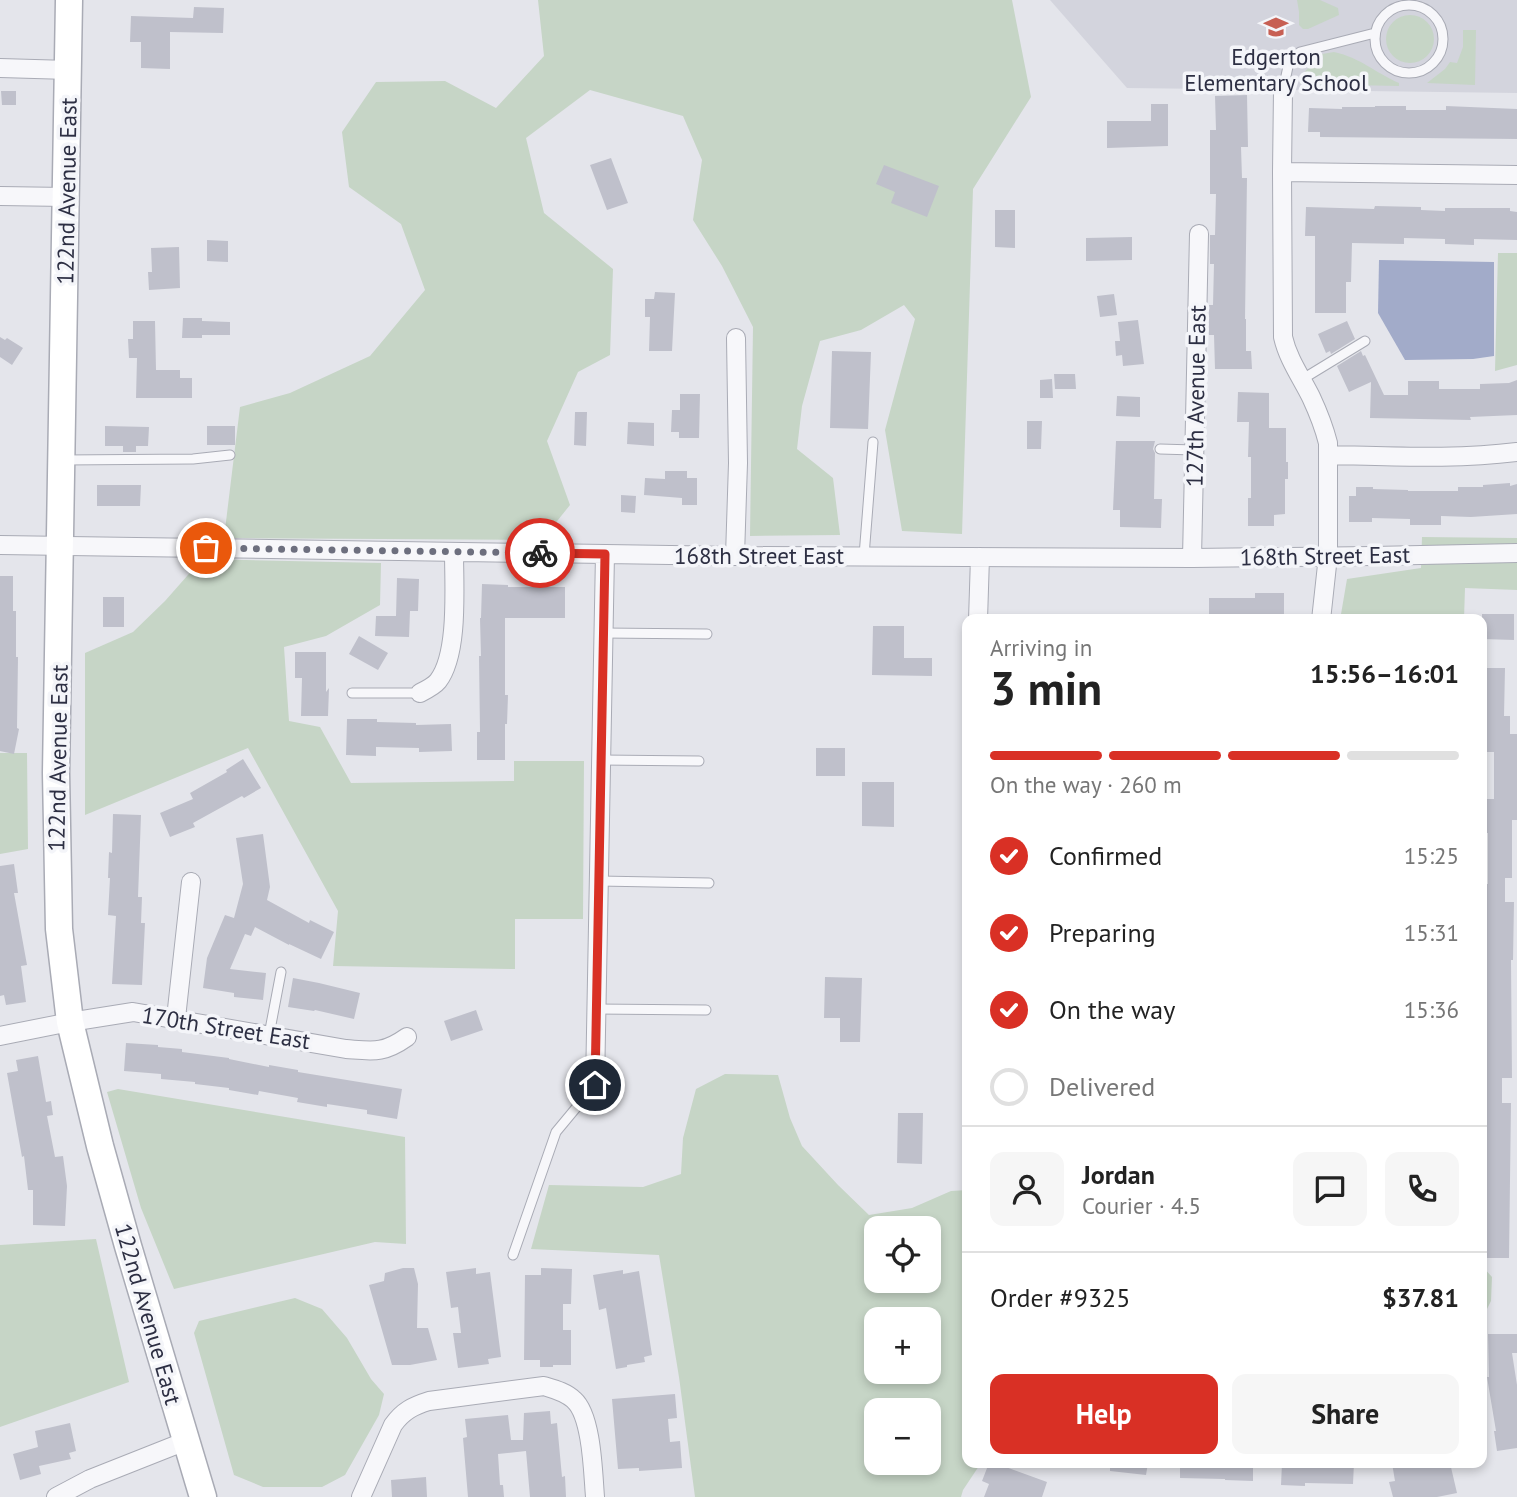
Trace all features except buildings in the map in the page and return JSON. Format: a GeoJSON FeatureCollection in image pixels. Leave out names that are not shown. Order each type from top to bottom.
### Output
{"type":"FeatureCollection","features":[{"type":"Feature","properties":{"kind":"main road","name":"122nd Avenue East"},"geometry":{"type":"LineString","coordinates":[[69,0],[56,828],[59,929],[70,1021],[100,1146],[203,1497]]}},
{"type":"Feature","properties":{"kind":"street"},"geometry":{"type":"LineString","coordinates":[[0,68],[69,70]]}},
{"type":"Feature","properties":{"kind":"street"},"geometry":{"type":"LineString","coordinates":[[1283,90],[1283,337],[1324,425],[1328,443],[1328,555],[1322,614]]}},
{"type":"Feature","properties":{"kind":"street"},"geometry":{"type":"LineString","coordinates":[[1282,172],[1517,175]]}},
{"type":"Feature","properties":{"kind":"street"},"geometry":{"type":"LineString","coordinates":[[0,196],[66,197]]}},
{"type":"Feature","properties":{"kind":"street","name":"127th Avenue East"},"geometry":{"type":"LineString","coordinates":[[1192,558],[1199,234]]}},
{"type":"Feature","properties":{"kind":"street"},"geometry":{"type":"LineString","coordinates":[[735,556],[738,463],[736,338]]}},
{"type":"Feature","properties":{"kind":"street"},"geometry":{"type":"LineString","coordinates":[[1328,455],[1463,456],[1517,452]]}},
{"type":"Feature","properties":{"kind":"street","name":"168th Street East"},"geometry":{"type":"LineString","coordinates":[[0,545],[735,556],[1192,558],[1517,552]]}},
{"type":"Feature","properties":{"kind":"street"},"geometry":{"type":"LineString","coordinates":[[420,693],[437,682],[446,666],[452,642],[454,552]]}},
{"type":"Feature","properties":{"kind":"street"},"geometry":{"type":"LineString","coordinates":[[595,1085],[605,554]]}},
{"type":"Feature","properties":{"kind":"street"},"geometry":{"type":"LineString","coordinates":[[978,614],[980,556]]}},
{"type":"Feature","properties":{"kind":"street"},"geometry":{"type":"LineString","coordinates":[[176,1018],[191,882]]}},
{"type":"Feature","properties":{"kind":"street","name":"170th Street East"},"geometry":{"type":"LineString","coordinates":[[0,1036],[70,1021],[132,1012],[345,1049],[383,1050],[407,1037]]}},
{"type":"Feature","properties":{"kind":"street"},"geometry":{"type":"LineString","coordinates":[[361,1497],[393,1425],[400,1415],[414,1406],[429,1401],[544,1386],[575,1401],[585,1415],[595,1497]]}},
{"type":"Feature","properties":{"kind":"street"},"geometry":{"type":"LineString","coordinates":[[56,1497],[90,1479],[186,1441]]}},
{"type":"Feature","properties":{"kind":"lane"},"geometry":{"type":"LineString","coordinates":[[1427,5],[1441,27],[1443,45],[1435,61],[1421,71],[1403,73],[1394,70],[1377,51],[1375,33],[1378,24],[1382,17],[1397,7],[1427,5]]}},
{"type":"Feature","properties":{"kind":"lane"},"geometry":{"type":"LineString","coordinates":[[1283,90],[1289,62],[1300,52],[1375,33]]}},
{"type":"Feature","properties":{"kind":"lane"},"geometry":{"type":"LineString","coordinates":[[1301,380],[1365,341]]}},
{"type":"Feature","properties":{"kind":"lane"},"geometry":{"type":"LineString","coordinates":[[864,556],[873,442]]}},
{"type":"Feature","properties":{"kind":"lane"},"geometry":{"type":"LineString","coordinates":[[1160,449],[1194,450]]}},
{"type":"Feature","properties":{"kind":"lane"},"geometry":{"type":"LineString","coordinates":[[62,460],[193,459],[230,455]]}},
{"type":"Feature","properties":{"kind":"lane"},"geometry":{"type":"LineString","coordinates":[[603,633],[707,634]]}},
{"type":"Feature","properties":{"kind":"lane"},"geometry":{"type":"LineString","coordinates":[[352,693],[420,693]]}},
{"type":"Feature","properties":{"kind":"lane"},"geometry":{"type":"LineString","coordinates":[[601,760],[699,761]]}},
{"type":"Feature","properties":{"kind":"lane"},"geometry":{"type":"LineString","coordinates":[[598,881],[709,883]]}},
{"type":"Feature","properties":{"kind":"lane"},"geometry":{"type":"LineString","coordinates":[[269,1035],[281,972]]}},
{"type":"Feature","properties":{"kind":"lane"},"geometry":{"type":"LineString","coordinates":[[596,1009],[706,1010]]}},
{"type":"Feature","properties":{"kind":"lane"},"geometry":{"type":"LineString","coordinates":[[513,1255],[556,1132],[595,1085]]}},
{"type":"Feature","properties":{"kind":"shaded area","name":"Edgerton Elementary School"},"geometry":{"type":"Polygon","coordinates":[[[1050,0],[1517,0],[1517,93],[1127,88],[1050,0]]]}},
{"type":"Feature","properties":{"kind":"green space"},"geometry":{"type":"Polygon","coordinates":[[[538,0],[1012,0],[1031,97],[973,189],[962,534],[902,531],[885,430],[915,319],[904,305],[861,330],[820,341],[802,406],[797,449],[833,478],[840,535],[750,536],[753,327],[722,266],[693,220],[702,160],[683,116],[590,90],[526,138],[544,213],[613,269],[610,355],[578,372],[547,441],[570,505],[542,540],[224,538],[240,407],[290,393],[370,356],[425,290],[401,224],[349,187],[342,132],[376,82],[445,81],[496,108],[544,56],[538,0]]]}},
{"type":"Feature","properties":{"kind":"green space"},"geometry":{"type":"Polygon","coordinates":[[[1297,0],[1320,0],[1338,8],[1339,15],[1303,29],[1299,25],[1297,0]]]}},
{"type":"Feature","properties":{"kind":"green space"},"geometry":{"type":"Polygon","coordinates":[[[1410,15],[1427,22],[1434,39],[1427,56],[1410,63],[1393,56],[1386,39],[1393,22],[1410,15]]]}},
{"type":"Feature","properties":{"kind":"green space"},"geometry":{"type":"Polygon","coordinates":[[[1463,30],[1476,30],[1475,85],[1427,83],[1450,62],[1457,63],[1463,47],[1463,30]]]}},
{"type":"Feature","properties":{"kind":"green space"},"geometry":{"type":"Polygon","coordinates":[[[1334,52],[1360,62],[1399,83],[1399,86],[1300,84],[1308,68],[1323,59],[1322,54],[1334,52]]]}},
{"type":"Feature","properties":{"kind":"green space"},"geometry":{"type":"Polygon","coordinates":[[[1498,253],[1517,253],[1517,365],[1495,371],[1498,253]]]}},
{"type":"Feature","properties":{"kind":"green space"},"geometry":{"type":"Polygon","coordinates":[[[1422,537],[1517,538],[1517,590],[1465,588],[1464,614],[1341,614],[1347,579],[1421,568],[1422,537]]]}},
{"type":"Feature","properties":{"kind":"green space"},"geometry":{"type":"Polygon","coordinates":[[[202,559],[381,563],[380,605],[326,636],[284,647],[289,721],[320,727],[351,783],[514,781],[514,761],[584,761],[583,919],[515,919],[515,969],[333,966],[338,911],[248,748],[85,815],[85,653],[133,632],[202,559]]]}},
{"type":"Feature","properties":{"kind":"green space"},"geometry":{"type":"Polygon","coordinates":[[[0,753],[27,753],[28,849],[0,854],[0,753]]]}},
{"type":"Feature","properties":{"kind":"green space"},"geometry":{"type":"Polygon","coordinates":[[[725,1074],[778,1075],[790,1118],[802,1146],[869,1215],[912,1208],[951,1191],[962,1190],[962,1468],[978,1468],[961,1497],[695,1497],[659,1255],[531,1249],[549,1185],[643,1187],[681,1174],[683,1138],[696,1089],[725,1074]]]}},
{"type":"Feature","properties":{"kind":"green space"},"geometry":{"type":"Polygon","coordinates":[[[118,1089],[405,1137],[406,1244],[375,1242],[174,1289],[141,1208],[107,1092],[118,1089]]]}},
{"type":"Feature","properties":{"kind":"green space"},"geometry":{"type":"Polygon","coordinates":[[[96,1239],[129,1382],[0,1427],[0,1245],[96,1239]]]}},
{"type":"Feature","properties":{"kind":"green space"},"geometry":{"type":"Polygon","coordinates":[[[1487,1272],[1492,1277],[1491,1301],[1487,1309],[1487,1272]]]}},
{"type":"Feature","properties":{"kind":"green space"},"geometry":{"type":"Polygon","coordinates":[[[295,1298],[322,1309],[347,1338],[371,1379],[384,1394],[379,1415],[345,1475],[322,1487],[263,1487],[234,1475],[194,1333],[199,1321],[295,1298]]]}},
{"type":"Feature","properties":{"kind":"water"},"geometry":{"type":"Polygon","coordinates":[[[1379,260],[1494,262],[1494,356],[1405,360],[1378,313],[1379,260]]]}},
{"type":"Feature","properties":{"kind":"way so far"},"geometry":{"type":"LineString","coordinates":[[206,548],[540,553]]}},
{"type":"Feature","properties":{"kind":"place","name":"Edgerton Elementary School"},"geometry":{"type":"Point","coordinates":[1276,27]}},
{"type":"Feature","properties":{"kind":"route"},"geometry":{"type":"LineString","coordinates":[[540,553],[605,554],[595,1085]]}}]}
